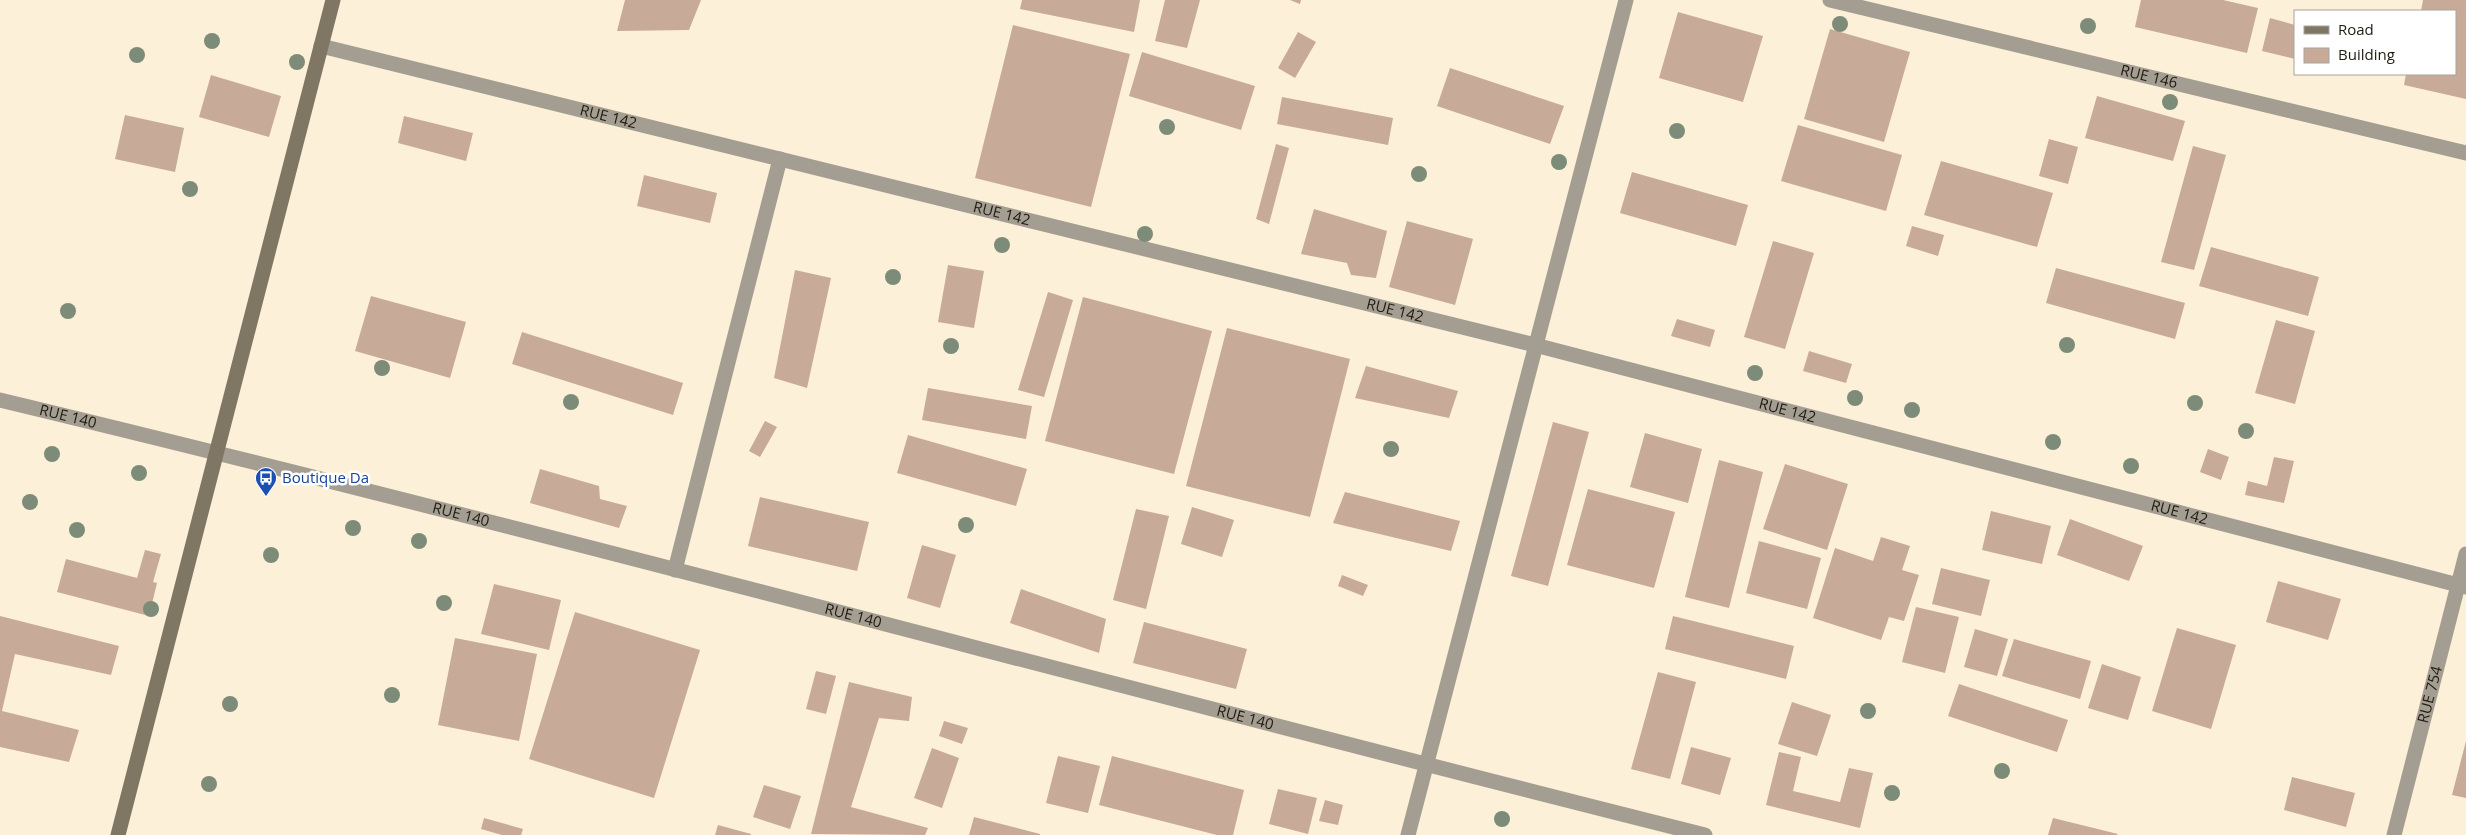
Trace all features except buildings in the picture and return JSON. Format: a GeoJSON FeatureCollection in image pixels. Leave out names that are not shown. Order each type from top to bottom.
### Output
{"type":"FeatureCollection","features":[{"type":"Feature","properties":{"kind":"street"},"geometry":{"type":"LineString","coordinates":[[118,835],[333,0]]}},
{"type":"Feature","properties":{"kind":"street"},"geometry":{"type":"LineString","coordinates":[[1408,835],[1626,0]]}},
{"type":"Feature","properties":{"kind":"street","name":"RUE 146"},"geometry":{"type":"LineString","coordinates":[[1830,0],[2466,153]]}},
{"type":"Feature","properties":{"kind":"street","name":"RUE 142"},"geometry":{"type":"LineString","coordinates":[[321,46],[1535,345],[2462,586]]}},
{"type":"Feature","properties":{"kind":"street"},"geometry":{"type":"LineString","coordinates":[[675,570],[780,160]]}},
{"type":"Feature","properties":{"kind":"street","name":"RUE 140"},"geometry":{"type":"LineString","coordinates":[[0,400],[217,452],[1425,765],[1705,835]]}},
{"type":"Feature","properties":{"kind":"street","name":"RUE 754"},"geometry":{"type":"LineString","coordinates":[[2394,835],[2462,586],[2466,554]]}},
{"type":"Feature","properties":{"kind":"place","name":"Boutique Da"},"geometry":{"type":"Point","coordinates":[266,497]}}]}
